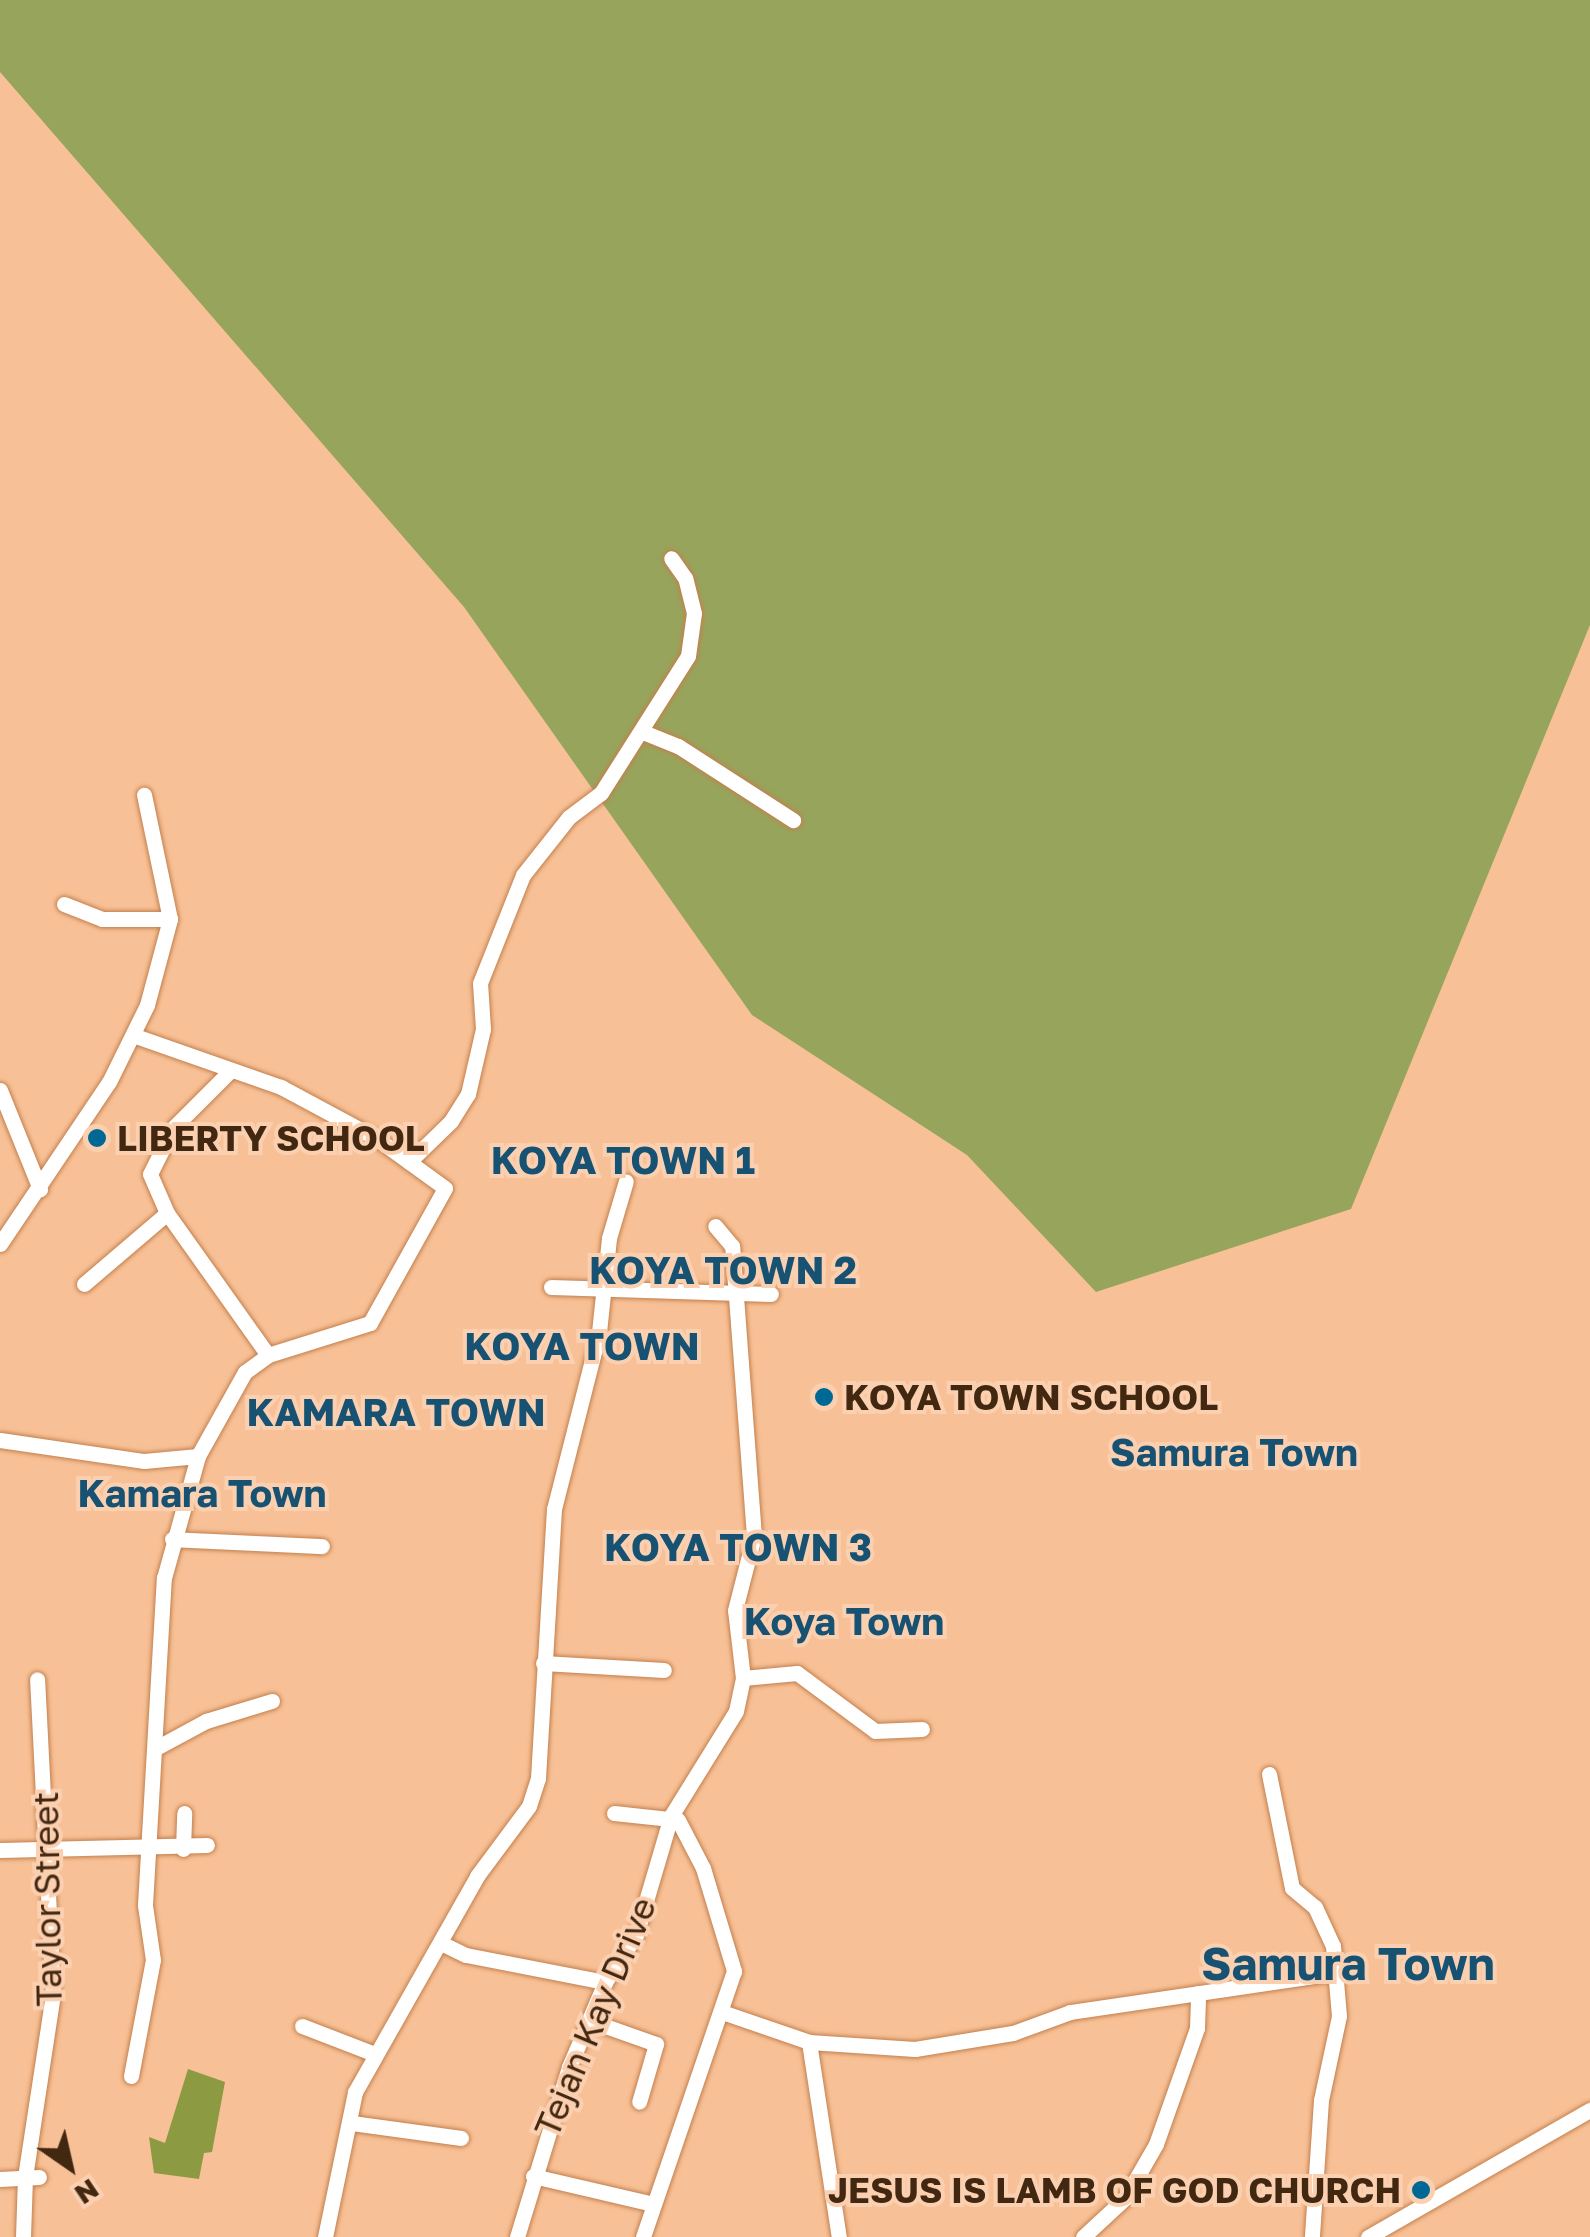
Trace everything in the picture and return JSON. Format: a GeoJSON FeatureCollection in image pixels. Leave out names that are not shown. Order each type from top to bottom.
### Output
{"type":"FeatureCollection","features":[{"type":"Feature","properties":{"kind":"street"},"geometry":{"type":"LineString","coordinates":[[409,1162],[451,1121],[468,1094],[483,1029],[480,983],[523,874],[569,818],[601,793],[688,656],[694,613],[685,578],[671,558]]}},
{"type":"Feature","properties":{"kind":"street"},"geometry":{"type":"LineString","coordinates":[[643,732],[678,746],[793,820]]}},
{"type":"Feature","properties":{"kind":"street"},"geometry":{"type":"LineString","coordinates":[[0,1244],[40,1189],[136,1036],[170,919],[144,795]]}},
{"type":"Feature","properties":{"kind":"street"},"geometry":{"type":"LineString","coordinates":[[64,904],[102,918],[170,919]]}},
{"type":"Feature","properties":{"kind":"street"},"geometry":{"type":"LineString","coordinates":[[131,2076],[153,1960],[145,1905],[153,1849],[164,1578],[198,1456],[245,1372],[268,1355],[370,1322],[445,1188],[409,1162],[281,1087],[230,1071],[171,1043],[136,1036]]}},
{"type":"Feature","properties":{"kind":"street"},"geometry":{"type":"LineString","coordinates":[[230,1071],[174,1128],[150,1174],[167,1212],[268,1355]]}},
{"type":"Feature","properties":{"kind":"street"},"geometry":{"type":"LineString","coordinates":[[0,1090],[40,1189]]}},
{"type":"Feature","properties":{"kind":"street"},"geometry":{"type":"LineString","coordinates":[[325,2237],[352,2123],[355,2092],[443,1944],[476,1876],[529,1806],[538,1778],[554,1509],[606,1288],[609,1238],[626,1181]]}},
{"type":"Feature","properties":{"kind":"street"},"geometry":{"type":"LineString","coordinates":[[84,1284],[167,1212]]}},
{"type":"Feature","properties":{"kind":"street","name":"Tejan Kay Drive"},"geometry":{"type":"LineString","coordinates":[[517,2237],[532,2176],[605,1982],[636,1935],[671,1816],[736,1711],[744,1678],[735,1610],[754,1536],[732,1246],[715,1226]]}},
{"type":"Feature","properties":{"kind":"street"},"geometry":{"type":"LineString","coordinates":[[551,1287],[771,1294]]}},
{"type":"Feature","properties":{"kind":"street"},"geometry":{"type":"LineString","coordinates":[[0,1440],[144,1460],[198,1456]]}},
{"type":"Feature","properties":{"kind":"street"},"geometry":{"type":"LineString","coordinates":[[172,1539],[322,1546]]}},
{"type":"Feature","properties":{"kind":"street"},"geometry":{"type":"LineString","coordinates":[[543,1663],[664,1670]]}},
{"type":"Feature","properties":{"kind":"street"},"geometry":{"type":"LineString","coordinates":[[744,1678],[796,1674],[875,1731],[922,1729]]}},
{"type":"Feature","properties":{"kind":"street","name":"Taylor Street"},"geometry":{"type":"LineString","coordinates":[[23,2237],[54,1993],[36,1679]]}},
{"type":"Feature","properties":{"kind":"street"},"geometry":{"type":"LineString","coordinates":[[156,1748],[206,1721],[272,1701]]}},
{"type":"Feature","properties":{"kind":"street"},"geometry":{"type":"LineString","coordinates":[[1269,1774],[1292,1888],[1314,1907],[1333,1946],[1339,2016],[1320,2100],[1312,2237]]}},
{"type":"Feature","properties":{"kind":"street"},"geometry":{"type":"LineString","coordinates":[[183,1849],[184,1813]]}},
{"type":"Feature","properties":{"kind":"street"},"geometry":{"type":"LineString","coordinates":[[614,1813],[671,1816],[704,1868],[734,1970],[644,2237]]}},
{"type":"Feature","properties":{"kind":"street"},"geometry":{"type":"LineString","coordinates":[[0,1850],[183,1849],[207,1845]]}},
{"type":"Feature","properties":{"kind":"street"},"geometry":{"type":"LineString","coordinates":[[443,1944],[466,1956],[605,1982]]}},
{"type":"Feature","properties":{"kind":"street"},"geometry":{"type":"LineString","coordinates":[[722,2012],[810,2042],[915,2049],[1012,2032],[1070,2012],[1333,1974]]}},
{"type":"Feature","properties":{"kind":"street"},"geometry":{"type":"LineString","coordinates":[[1084,2237],[1126,2198],[1156,2144],[1198,2028],[1198,1994]]}},
{"type":"Feature","properties":{"kind":"street"},"geometry":{"type":"LineString","coordinates":[[591,2021],[656,2044],[639,2102]]}},
{"type":"Feature","properties":{"kind":"street"},"geometry":{"type":"LineString","coordinates":[[302,2026],[375,2054]]}},
{"type":"Feature","properties":{"kind":"street"},"geometry":{"type":"LineString","coordinates":[[810,2042],[839,2237]]}},
{"type":"Feature","properties":{"kind":"street"},"geometry":{"type":"LineString","coordinates":[[1368,2237],[1590,2110]]}},
{"type":"Feature","properties":{"kind":"street"},"geometry":{"type":"LineString","coordinates":[[352,2123],[461,2138]]}},
{"type":"Feature","properties":{"kind":"street"},"geometry":{"type":"LineString","coordinates":[[532,2176],[652,2204]]}},
{"type":"Feature","properties":{"kind":"street"},"geometry":{"type":"LineString","coordinates":[[0,2178],[32,2177]]}},
{"type":"Feature","properties":{"kind":"green space"},"geometry":{"type":"Polygon","coordinates":[[[0,0],[1590,0],[1590,625],[1351,1209],[1096,1292],[967,1155],[752,1015],[464,607],[0,72],[0,0]]]}},
{"type":"Feature","properties":{"kind":"green space"},"geometry":{"type":"Polygon","coordinates":[[[188,2069],[225,2082],[212,2152],[204,2153],[199,2179],[154,2173],[149,2137],[165,2143],[188,2069]]]}},
{"type":"Feature","properties":{"kind":"place","name":"LIBERTY SCHOOL"},"geometry":{"type":"Point","coordinates":[97,1138]}},
{"type":"Feature","properties":{"kind":"place","name":"KOYA TOWN SCHOOL"},"geometry":{"type":"Point","coordinates":[824,1397]}},
{"type":"Feature","properties":{"kind":"place","name":"JESUS IS LAMB OF GOD CHURCH"},"geometry":{"type":"Point","coordinates":[1421,2190]}},
{"type":"Feature","properties":{"kind":"district","name":"KOYA TOWN 1"},"geometry":{"type":"Point","coordinates":[623,1160]}},
{"type":"Feature","properties":{"kind":"district","name":"KOYA TOWN 2"},"geometry":{"type":"Point","coordinates":[723,1270]}},
{"type":"Feature","properties":{"kind":"district","name":"KOYA TOWN"},"geometry":{"type":"Point","coordinates":[582,1346]}},
{"type":"Feature","properties":{"kind":"district","name":"KAMARA TOWN"},"geometry":{"type":"Point","coordinates":[396,1412]}},
{"type":"Feature","properties":{"kind":"district","name":"Samura Town"},"geometry":{"type":"Point","coordinates":[1234,1452]}},
{"type":"Feature","properties":{"kind":"district","name":"Kamara Town"},"geometry":{"type":"Point","coordinates":[202,1493]}},
{"type":"Feature","properties":{"kind":"district","name":"KOYA TOWN 3"},"geometry":{"type":"Point","coordinates":[738,1547]}},
{"type":"Feature","properties":{"kind":"district","name":"Koya Town"},"geometry":{"type":"Point","coordinates":[844,1621]}},
{"type":"Feature","properties":{"kind":"district","name":"Samura Town"},"geometry":{"type":"Point","coordinates":[1348,1964]}}]}
